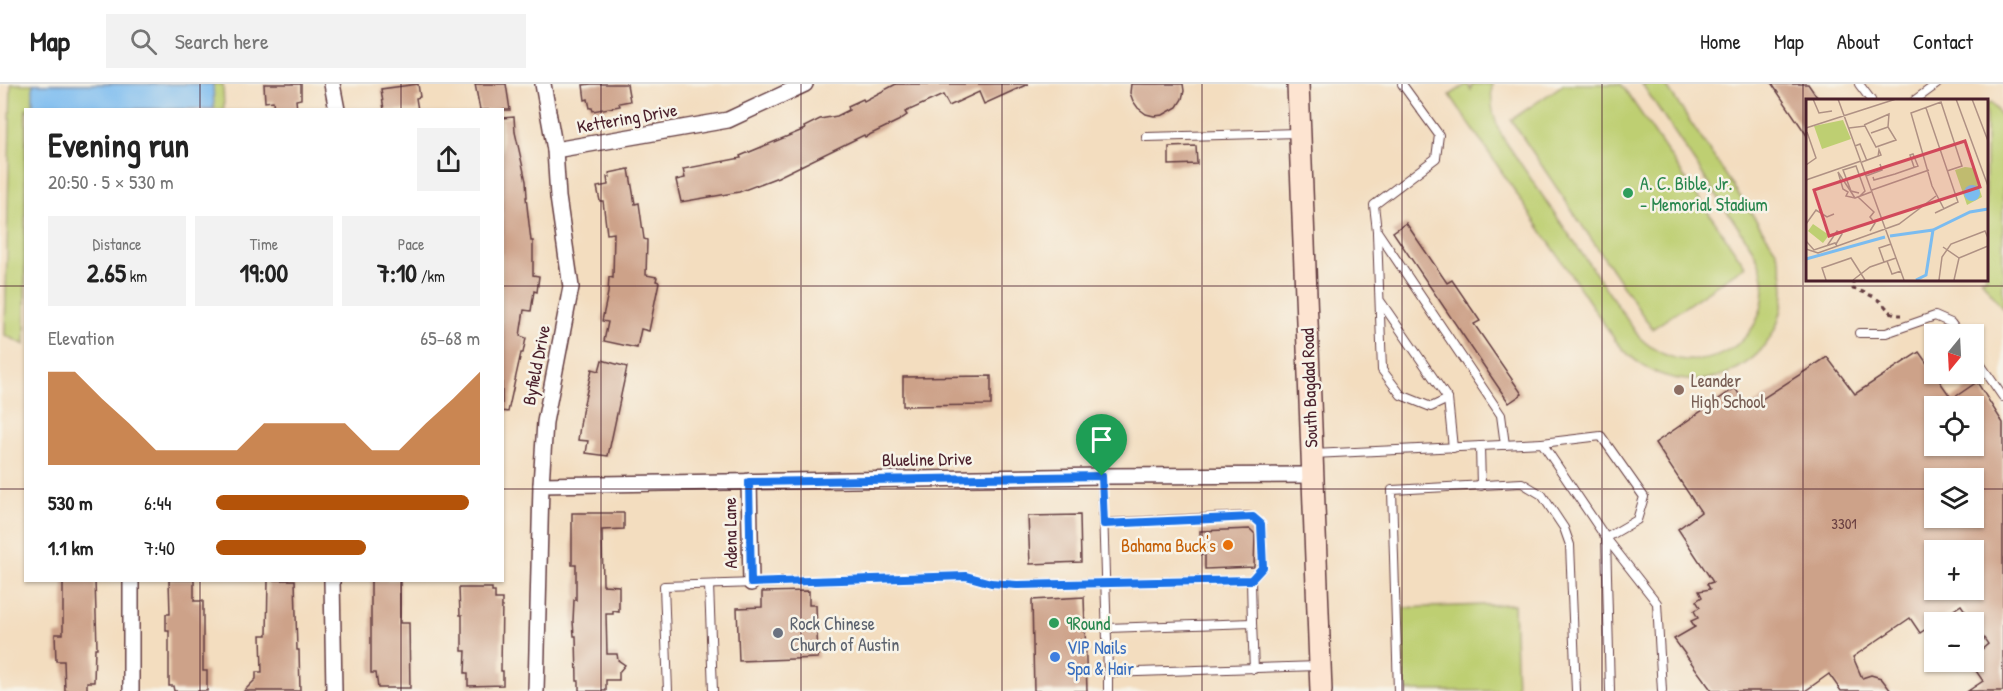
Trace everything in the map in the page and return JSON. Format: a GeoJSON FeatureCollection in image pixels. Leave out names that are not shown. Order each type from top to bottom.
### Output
{"type":"FeatureCollection","features":[{"type":"Feature","properties":{"kind":"main road","name":"South Bagdad Road"},"geometry":{"type":"LineString","coordinates":[[1298,84],[1321,691]]}},
{"type":"Feature","properties":{"kind":"street"},"geometry":{"type":"LineString","coordinates":[[333,84],[336,108]]}},
{"type":"Feature","properties":{"kind":"street","name":"Byfield Drive"},"geometry":{"type":"LineString","coordinates":[[536,691],[541,485],[545,422],[571,287],[558,197],[555,150],[543,84]]}},
{"type":"Feature","properties":{"kind":"street","name":"Kettering Drive"},"geometry":{"type":"LineString","coordinates":[[555,150],[728,120],[805,84]]}},
{"type":"Feature","properties":{"kind":"street","name":"Blueline Drive"},"geometry":{"type":"LineString","coordinates":[[541,485],[1102,476],[1312,464]]}},
{"type":"Feature","properties":{"kind":"street","name":"Adena Lane"},"geometry":{"type":"LineString","coordinates":[[749,482],[751,583]]}},
{"type":"Feature","properties":{"kind":"street"},"geometry":{"type":"LineString","coordinates":[[131,582],[131,691]]}},
{"type":"Feature","properties":{"kind":"street"},"geometry":{"type":"LineString","coordinates":[[332,582],[334,691]]}},
{"type":"Feature","properties":{"kind":"lane"},"geometry":{"type":"LineString","coordinates":[[1402,84],[1439,135],[1436,158],[1374,205],[1382,370],[1401,395],[1431,407],[1448,399]]}},
{"type":"Feature","properties":{"kind":"lane"},"geometry":{"type":"LineString","coordinates":[[1859,84],[1870,99]]}},
{"type":"Feature","properties":{"kind":"lane"},"geometry":{"type":"LineString","coordinates":[[1916,99],[1937,84]]}},
{"type":"Feature","properties":{"kind":"lane"},"geometry":{"type":"LineString","coordinates":[[1146,137],[1299,133]]}},
{"type":"Feature","properties":{"kind":"lane"},"geometry":{"type":"LineString","coordinates":[[1377,231],[1501,415],[1505,445]]}},
{"type":"Feature","properties":{"kind":"lane"},"geometry":{"type":"LineString","coordinates":[[1380,300],[1448,399],[1454,448]]}},
{"type":"Feature","properties":{"kind":"lane"},"geometry":{"type":"LineString","coordinates":[[1859,333],[1886,333],[1935,316],[1952,324]]}},
{"type":"Feature","properties":{"kind":"lane"},"geometry":{"type":"LineString","coordinates":[[1984,369],[2003,397]]}},
{"type":"Feature","properties":{"kind":"lane"},"geometry":{"type":"LineString","coordinates":[[1312,464],[1454,448],[1542,443],[1601,436],[1644,497],[1637,520],[1606,538]]}},
{"type":"Feature","properties":{"kind":"lane"},"geometry":{"type":"LineString","coordinates":[[1542,443],[1606,538],[1657,603],[1662,691]]}},
{"type":"Feature","properties":{"kind":"lane"},"geometry":{"type":"LineString","coordinates":[[1480,446],[1481,486]]}},
{"type":"Feature","properties":{"kind":"lane"},"geometry":{"type":"LineString","coordinates":[[1102,476],[1108,691]]}},
{"type":"Feature","properties":{"kind":"lane"},"geometry":{"type":"LineString","coordinates":[[1398,691],[1392,490],[1522,483],[1542,495],[1564,528],[1570,545],[1575,691]]}},
{"type":"Feature","properties":{"kind":"lane"},"geometry":{"type":"LineString","coordinates":[[1104,524],[1253,517],[1261,524],[1263,567],[1251,580],[1254,669]]}},
{"type":"Feature","properties":{"kind":"lane"},"geometry":{"type":"LineString","coordinates":[[1606,538],[1610,691]]}},
{"type":"Feature","properties":{"kind":"lane"},"geometry":{"type":"LineString","coordinates":[[668,691],[664,586],[966,576],[991,583],[1017,585],[1251,580]]}},
{"type":"Feature","properties":{"kind":"lane"},"geometry":{"type":"LineString","coordinates":[[709,585],[713,691]]}},
{"type":"Feature","properties":{"kind":"lane"},"geometry":{"type":"LineString","coordinates":[[1107,628],[1252,623]]}},
{"type":"Feature","properties":{"kind":"lane"},"geometry":{"type":"LineString","coordinates":[[1108,673],[1320,665]]}},
{"type":"Feature","properties":{"kind":"path"},"geometry":{"type":"LineString","coordinates":[[1853,280],[1853,288],[1880,300],[1888,311],[1896,316],[1905,315]]}},
{"type":"Feature","properties":{"kind":"green space"},"geometry":{"type":"Polygon","coordinates":[[[11,84],[223,84],[224,108],[24,108],[24,344],[5,335],[11,84]]]}},
{"type":"Feature","properties":{"kind":"green space","name":"A. C. Bible, Jr. - Memorial Stadium"},"geometry":{"type":"Polygon","coordinates":[[[1467,84],[1471,90],[1472,84],[1492,84],[1493,112],[1503,138],[1639,337],[1664,354],[1690,360],[1715,357],[1736,345],[1753,327],[1762,304],[1763,277],[1752,248],[1642,84],[1665,84],[1776,250],[1784,288],[1778,322],[1762,349],[1738,368],[1708,379],[1676,379],[1644,366],[1615,340],[1450,95],[1467,84]]]}},
{"type":"Feature","properties":{"kind":"green space","name":"A. C. Bible, Jr. - Memorial Stadium"},"geometry":{"type":"Polygon","coordinates":[[[1564,84],[1621,84],[1745,266],[1652,329],[1511,120],[1564,84]]]}},
{"type":"Feature","properties":{"kind":"green space"},"geometry":{"type":"Polygon","coordinates":[[[1991,102],[2003,119],[2003,309],[1982,280],[1988,280],[1988,104],[1991,102]]]}},
{"type":"Feature","properties":{"kind":"green space"},"geometry":{"type":"Polygon","coordinates":[[[1514,604],[1517,691],[1404,691],[1401,608],[1514,604]]]}},
{"type":"Feature","properties":{"kind":"water"},"geometry":{"type":"Polygon","coordinates":[[[33,84],[213,84],[214,108],[33,108],[33,84]]]}},
{"type":"Feature","properties":{"kind":"building"},"geometry":{"type":"Polygon","coordinates":[[[264,84],[301,84],[301,99],[296,100],[297,108],[274,108],[273,101],[265,102],[264,84]]]}},
{"type":"Feature","properties":{"kind":"building"},"geometry":{"type":"Polygon","coordinates":[[[418,84],[420,97],[416,98],[418,108],[384,108],[381,89],[418,84]]]}},
{"type":"Feature","properties":{"kind":"building"},"geometry":{"type":"Polygon","coordinates":[[[475,84],[506,84],[510,110],[480,108],[475,84]]]}},
{"type":"Feature","properties":{"kind":"building"},"geometry":{"type":"Polygon","coordinates":[[[627,84],[630,101],[619,103],[620,106],[593,111],[588,99],[585,100],[583,85],[627,84]]]}},
{"type":"Feature","properties":{"kind":"building"},"geometry":{"type":"Polygon","coordinates":[[[896,84],[1028,84],[984,104],[979,92],[949,106],[943,95],[905,112],[907,115],[898,121],[778,177],[739,192],[681,202],[676,180],[685,178],[683,169],[741,158],[740,156],[805,129],[804,127],[820,119],[837,116],[849,110],[848,106],[863,99],[864,101],[896,84]]]}},
{"type":"Feature","properties":{"kind":"building"},"geometry":{"type":"Polygon","coordinates":[[[1131,84],[1183,84],[1184,91],[1177,107],[1163,115],[1154,116],[1138,108],[1130,93],[1131,84]]]}},
{"type":"Feature","properties":{"kind":"building"},"geometry":{"type":"Polygon","coordinates":[[[1772,84],[1808,84],[1818,99],[1806,99],[1806,134],[1772,84]]]}},
{"type":"Feature","properties":{"kind":"building"},"geometry":{"type":"Polygon","coordinates":[[[514,117],[526,181],[531,241],[533,241],[533,275],[539,276],[531,311],[524,310],[520,336],[526,338],[508,412],[504,411],[504,118],[514,117]]]}},
{"type":"Feature","properties":{"kind":"building"},"geometry":{"type":"Polygon","coordinates":[[[1196,146],[1197,164],[1169,165],[1169,147],[1196,146]]]}},
{"type":"Feature","properties":{"kind":"building"},"geometry":{"type":"Polygon","coordinates":[[[629,169],[635,204],[639,203],[644,239],[647,240],[646,275],[657,277],[656,281],[659,282],[649,331],[641,329],[637,348],[604,341],[608,322],[602,321],[609,277],[613,278],[614,233],[607,234],[603,201],[600,201],[597,187],[608,185],[609,173],[629,169]]]}},
{"type":"Feature","properties":{"kind":"building"},"geometry":{"type":"Polygon","coordinates":[[[1406,223],[1447,283],[1452,280],[1480,321],[1474,324],[1522,394],[1509,403],[1393,232],[1406,223]]]}},
{"type":"Feature","properties":{"kind":"building","name":"Leander High School"},"geometry":{"type":"Polygon","coordinates":[[[1919,352],[1924,359],[1924,384],[1941,384],[1950,396],[1924,396],[1924,456],[1984,456],[1984,396],[1956,396],[1974,384],[1978,384],[2003,423],[2003,691],[1968,691],[1983,681],[1977,672],[1984,672],[1984,647],[1988,644],[1984,638],[1984,612],[1966,612],[1961,605],[1951,612],[1924,612],[1924,630],[1920,633],[1910,618],[1853,657],[1862,678],[1871,675],[1881,678],[1891,691],[1841,691],[1829,674],[1805,691],[1712,691],[1674,639],[1695,627],[1691,621],[1698,618],[1694,611],[1700,607],[1696,601],[1702,597],[1699,591],[1710,589],[1707,584],[1713,582],[1678,529],[1701,512],[1655,443],[1735,388],[1748,408],[1827,357],[1855,394],[1919,352]]]}},
{"type":"Feature","properties":{"kind":"building"},"geometry":{"type":"Polygon","coordinates":[[[602,360],[627,367],[608,456],[586,453],[588,441],[578,440],[592,369],[599,371],[602,360]]]}},
{"type":"Feature","properties":{"kind":"building"},"geometry":{"type":"Polygon","coordinates":[[[991,376],[991,405],[903,406],[903,377],[991,376]]]}},
{"type":"Feature","properties":{"kind":"building"},"geometry":{"type":"Polygon","coordinates":[[[572,513],[624,513],[624,529],[602,530],[603,585],[619,586],[619,612],[613,611],[613,614],[606,614],[607,654],[617,654],[618,660],[625,665],[619,672],[619,680],[606,680],[606,691],[579,691],[579,681],[577,681],[576,636],[574,636],[573,621],[574,600],[576,600],[576,565],[572,565],[572,513]]]}},
{"type":"Feature","properties":{"kind":"building"},"geometry":{"type":"Polygon","coordinates":[[[1080,515],[1081,562],[1030,564],[1028,516],[1080,515]]]}},
{"type":"Feature","properties":{"kind":"building","name":"Bahama Buck's"},"geometry":{"type":"Polygon","coordinates":[[[1250,529],[1255,534],[1254,567],[1205,569],[1205,555],[1201,555],[1200,531],[1250,529]]]}},
{"type":"Feature","properties":{"kind":"building"},"geometry":{"type":"Polygon","coordinates":[[[63,582],[95,582],[97,648],[95,648],[94,682],[87,682],[87,691],[65,691],[64,661],[56,661],[55,634],[63,634],[63,582]]]}},
{"type":"Feature","properties":{"kind":"building"},"geometry":{"type":"Polygon","coordinates":[[[169,582],[194,582],[194,601],[203,601],[203,671],[207,671],[207,691],[174,691],[173,686],[169,686],[169,631],[166,631],[166,614],[170,614],[169,582]]]}},
{"type":"Feature","properties":{"kind":"building"},"geometry":{"type":"Polygon","coordinates":[[[268,582],[295,582],[300,691],[244,691],[256,679],[256,672],[262,672],[261,635],[267,635],[268,582]]]}},
{"type":"Feature","properties":{"kind":"building"},"geometry":{"type":"Polygon","coordinates":[[[371,582],[400,582],[400,623],[409,623],[410,688],[378,688],[376,673],[371,673],[371,582]]]}},
{"type":"Feature","properties":{"kind":"building"},"geometry":{"type":"Polygon","coordinates":[[[459,588],[492,588],[492,592],[495,592],[495,599],[502,599],[501,671],[503,671],[503,685],[468,686],[468,673],[465,673],[466,651],[462,651],[459,588]]]}},
{"type":"Feature","properties":{"kind":"building","name":"Rock Chinese Church of Austin"},"geometry":{"type":"Polygon","coordinates":[[[809,591],[809,605],[816,605],[818,658],[739,661],[737,608],[762,607],[762,592],[809,591]]]}},
{"type":"Feature","properties":{"kind":"building"},"geometry":{"type":"Polygon","coordinates":[[[1084,597],[1087,691],[1034,691],[1032,600],[1084,597]]]}},
{"type":"Feature","properties":{"kind":"place","name":"A. C. Bible, Jr. - Memorial Stadium"},"geometry":{"type":"Point","coordinates":[1628,193]}},
{"type":"Feature","properties":{"kind":"place","name":"Leander High School"},"geometry":{"type":"Point","coordinates":[1679,390]}},
{"type":"Feature","properties":{"kind":"place","name":"Bahama Buck's"},"geometry":{"type":"Point","coordinates":[1228,545]}},
{"type":"Feature","properties":{"kind":"place","name":"9Round"},"geometry":{"type":"Point","coordinates":[1054,623]}},
{"type":"Feature","properties":{"kind":"place","name":"Rock Chinese Church of Austin"},"geometry":{"type":"Point","coordinates":[778,633]}},
{"type":"Feature","properties":{"kind":"place","name":"VIP Nails Spa & Hair"},"geometry":{"type":"Point","coordinates":[1055,657]}},
{"type":"Feature","properties":{"kind":"route"},"geometry":{"type":"LineString","coordinates":[[1102,476],[1104,524],[1253,517],[1261,524],[1263,567],[1251,580],[1017,585],[991,583],[966,576],[751,583],[749,482],[1102,476]]}}]}
